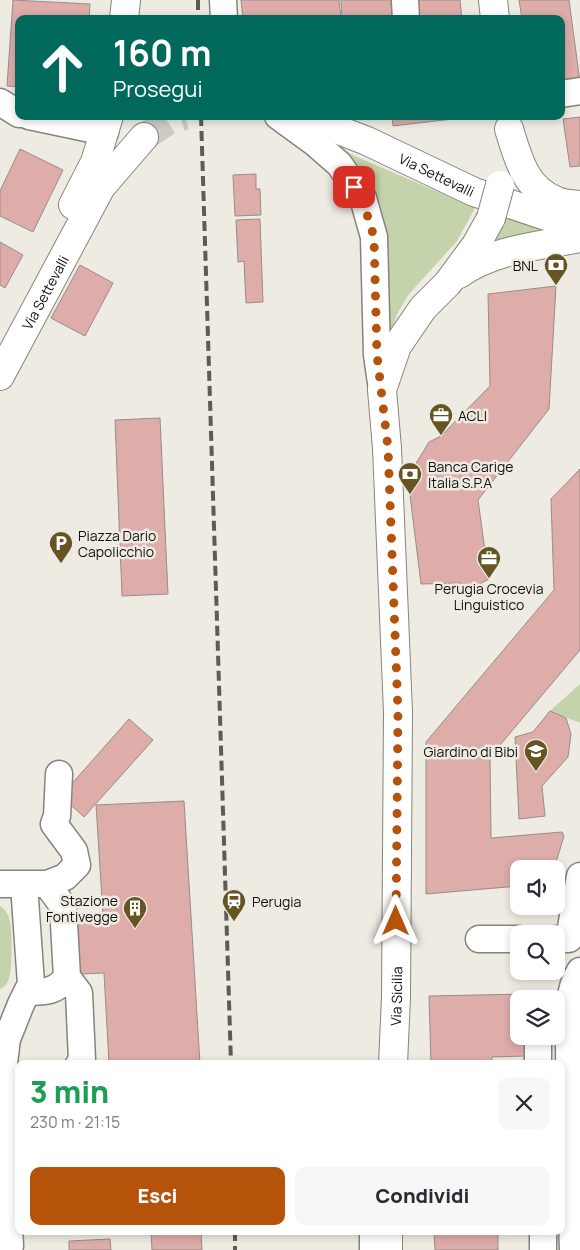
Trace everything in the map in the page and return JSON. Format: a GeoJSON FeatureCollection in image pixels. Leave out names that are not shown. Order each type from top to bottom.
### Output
{"type":"FeatureCollection","features":[{"type":"Feature","properties":{"kind":"main road"},"geometry":{"type":"LineString","coordinates":[[124,15],[126,0]]}},
{"type":"Feature","properties":{"kind":"main road"},"geometry":{"type":"LineString","coordinates":[[493,0],[495,15]]}},
{"type":"Feature","properties":{"kind":"main road","name":"Via Settevalli"},"geometry":{"type":"LineString","coordinates":[[313,120],[367,141],[474,192],[546,216],[580,219]]}},
{"type":"Feature","properties":{"kind":"main road"},"geometry":{"type":"LineString","coordinates":[[382,390],[397,346],[423,308],[448,283],[476,245],[491,218],[500,185],[509,122]]}},
{"type":"Feature","properties":{"kind":"main road"},"geometry":{"type":"LineString","coordinates":[[509,122],[522,168],[534,187],[557,201],[580,205]]}},
{"type":"Feature","properties":{"kind":"main road"},"geometry":{"type":"LineString","coordinates":[[0,342],[95,162],[107,124]]}},
{"type":"Feature","properties":{"kind":"main road","name":"Via Settevalli"},"geometry":{"type":"LineString","coordinates":[[0,376],[102,188],[144,137]]}},
{"type":"Feature","properties":{"kind":"main road"},"geometry":{"type":"LineString","coordinates":[[448,283],[470,267],[505,252],[580,238]]}},
{"type":"Feature","properties":{"kind":"main road","name":"Via Sicilia"},"geometry":{"type":"LineString","coordinates":[[382,390],[388,448],[398,712],[396,997],[393,1060]]}},
{"type":"Feature","properties":{"kind":"main road"},"geometry":{"type":"LineString","coordinates":[[388,1235],[388,1250]]}},
{"type":"Feature","properties":{"kind":"street"},"geometry":{"type":"LineString","coordinates":[[223,0],[224,15]]}},
{"type":"Feature","properties":{"kind":"street"},"geometry":{"type":"LineString","coordinates":[[405,0],[406,15]]}},
{"type":"Feature","properties":{"kind":"street"},"geometry":{"type":"LineString","coordinates":[[565,93],[580,91]]}},
{"type":"Feature","properties":{"kind":"street"},"geometry":{"type":"LineString","coordinates":[[0,102],[15,111]]}},
{"type":"Feature","properties":{"kind":"street"},"geometry":{"type":"LineString","coordinates":[[68,120],[107,124]]}},
{"type":"Feature","properties":{"kind":"street"},"geometry":{"type":"LineString","coordinates":[[283,120],[315,143],[338,164],[362,198],[374,237],[377,355],[382,390]]}},
{"type":"Feature","properties":{"kind":"street"},"geometry":{"type":"LineString","coordinates":[[24,884],[65,877],[77,866],[74,851],[54,824],[57,816],[59,774]]}},
{"type":"Feature","properties":{"kind":"street"},"geometry":{"type":"LineString","coordinates":[[565,939],[569,939],[580,876]]}},
{"type":"Feature","properties":{"kind":"street"},"geometry":{"type":"LineString","coordinates":[[24,884],[63,906],[67,977],[79,993],[82,1060]]}},
{"type":"Feature","properties":{"kind":"street"},"geometry":{"type":"LineString","coordinates":[[8,1250],[10,1246],[2,1079],[7,1068],[7,1039],[16,1000],[31,984],[24,884]]}},
{"type":"Feature","properties":{"kind":"street"},"geometry":{"type":"LineString","coordinates":[[479,939],[510,939]]}},
{"type":"Feature","properties":{"kind":"street"},"geometry":{"type":"LineString","coordinates":[[573,1250],[566,1181],[565,1129],[570,1004],[575,979],[580,971]]}},
{"type":"Feature","properties":{"kind":"street"},"geometry":{"type":"LineString","coordinates":[[16,1000],[48,992],[61,986],[67,977]]}},
{"type":"Feature","properties":{"kind":"street"},"geometry":{"type":"LineString","coordinates":[[538,1045],[538,1060]]}},
{"type":"Feature","properties":{"kind":"street"},"geometry":{"type":"LineString","coordinates":[[373,1235],[373,1250]]}},
{"type":"Feature","properties":{"kind":"street"},"geometry":{"type":"LineString","coordinates":[[543,1235],[543,1250]]}},
{"type":"Feature","properties":{"kind":"green space"},"geometry":{"type":"Polygon","coordinates":[[[339,149],[475,208],[457,241],[409,294],[397,314],[388,343],[339,149]]]}},
{"type":"Feature","properties":{"kind":"green space"},"geometry":{"type":"Polygon","coordinates":[[[499,216],[541,225],[580,226],[499,246],[484,243],[499,216]]]}},
{"type":"Feature","properties":{"kind":"green space"},"geometry":{"type":"Polygon","coordinates":[[[580,684],[580,723],[550,711],[580,684]]]}},
{"type":"Feature","properties":{"kind":"green space"},"geometry":{"type":"Polygon","coordinates":[[[0,906],[6,911],[10,919],[12,952],[10,976],[6,985],[0,989],[0,906]]]}},
{"type":"Feature","properties":{"kind":"building"},"geometry":{"type":"Polygon","coordinates":[[[13,0],[90,4],[89,15],[15,15],[15,87],[7,86],[13,0]]]}},
{"type":"Feature","properties":{"kind":"building"},"geometry":{"type":"Polygon","coordinates":[[[241,0],[339,0],[341,15],[243,15],[241,0]]]}},
{"type":"Feature","properties":{"kind":"building"},"geometry":{"type":"Polygon","coordinates":[[[341,0],[391,0],[392,15],[342,15],[341,0]]]}},
{"type":"Feature","properties":{"kind":"building"},"geometry":{"type":"Polygon","coordinates":[[[414,0],[460,0],[462,15],[416,15],[414,0]]]}},
{"type":"Feature","properties":{"kind":"building"},"geometry":{"type":"Polygon","coordinates":[[[519,0],[569,0],[580,82],[565,84],[565,15],[521,15],[519,0]]]}},
{"type":"Feature","properties":{"kind":"building"},"geometry":{"type":"Polygon","coordinates":[[[580,117],[580,166],[570,167],[563,120],[580,117]]]}},
{"type":"Feature","properties":{"kind":"building"},"geometry":{"type":"Polygon","coordinates":[[[392,120],[444,120],[393,126],[392,120]]]}},
{"type":"Feature","properties":{"kind":"building"},"geometry":{"type":"Polygon","coordinates":[[[20,149],[63,170],[33,232],[0,216],[0,191],[20,149]]]}},
{"type":"Feature","properties":{"kind":"building"},"geometry":{"type":"Polygon","coordinates":[[[256,174],[256,189],[260,189],[261,215],[235,216],[233,175],[256,174]]]}},
{"type":"Feature","properties":{"kind":"building"},"geometry":{"type":"Polygon","coordinates":[[[260,219],[263,302],[246,303],[244,261],[238,262],[236,220],[260,219]]]}},
{"type":"Feature","properties":{"kind":"building"},"geometry":{"type":"Polygon","coordinates":[[[0,242],[23,255],[5,288],[0,285],[0,242]]]}},
{"type":"Feature","properties":{"kind":"building"},"geometry":{"type":"Polygon","coordinates":[[[80,265],[113,283],[85,336],[51,318],[80,265]]]}},
{"type":"Feature","properties":{"kind":"building"},"geometry":{"type":"Polygon","coordinates":[[[556,286],[549,409],[478,500],[489,579],[474,587],[460,583],[421,584],[410,495],[412,470],[429,442],[441,436],[490,386],[488,294],[556,286]]]}},
{"type":"Feature","properties":{"kind":"building"},"geometry":{"type":"Polygon","coordinates":[[[160,418],[168,594],[122,596],[115,420],[160,418]]]}},
{"type":"Feature","properties":{"kind":"building"},"geometry":{"type":"Polygon","coordinates":[[[580,469],[580,650],[490,757],[491,838],[562,832],[564,836],[557,860],[510,860],[510,887],[426,894],[426,742],[554,590],[551,499],[580,469]]]}},
{"type":"Feature","properties":{"kind":"building","name":"Giardino di Bibi"},"geometry":{"type":"Polygon","coordinates":[[[550,711],[566,718],[571,734],[568,757],[542,786],[545,816],[519,819],[515,737],[533,732],[550,711]]]}},
{"type":"Feature","properties":{"kind":"building"},"geometry":{"type":"Polygon","coordinates":[[[129,719],[153,740],[84,817],[61,796],[129,719]]]}},
{"type":"Feature","properties":{"kind":"building","name":"Stazione Fontivegge"},"geometry":{"type":"Polygon","coordinates":[[[184,801],[200,1060],[109,1060],[104,973],[80,974],[78,945],[77,916],[103,915],[96,805],[184,801]]]}},
{"type":"Feature","properties":{"kind":"building"},"geometry":{"type":"Polygon","coordinates":[[[510,994],[510,1045],[526,1045],[527,1056],[492,1057],[492,1060],[431,1060],[429,996],[510,994]]]}},
{"type":"Feature","properties":{"kind":"building"},"geometry":{"type":"Polygon","coordinates":[[[151,1235],[201,1235],[202,1250],[152,1250],[151,1235]]]}},
{"type":"Feature","properties":{"kind":"building"},"geometry":{"type":"Polygon","coordinates":[[[434,1235],[498,1235],[498,1250],[435,1250],[434,1235]]]}},
{"type":"Feature","properties":{"kind":"building"},"geometry":{"type":"Polygon","coordinates":[[[110,1239],[111,1250],[69,1250],[69,1241],[110,1239]]]}},
{"type":"Feature","properties":{"kind":"tunnel"},"geometry":{"type":"LineString","coordinates":[[144,137],[171,120]]}},
{"type":"Feature","properties":{"kind":"railway"},"geometry":{"type":"LineString","coordinates":[[198,0],[198,15]]}},
{"type":"Feature","properties":{"kind":"railway"},"geometry":{"type":"LineString","coordinates":[[201,120],[231,1060]]}},
{"type":"Feature","properties":{"kind":"railway"},"geometry":{"type":"LineString","coordinates":[[235,1235],[235,1250]]}},
{"type":"Feature","properties":{"kind":"place","name":"BNL"},"geometry":{"type":"Point","coordinates":[556,286]}},
{"type":"Feature","properties":{"kind":"place","name":"ACLI"},"geometry":{"type":"Point","coordinates":[441,436]}},
{"type":"Feature","properties":{"kind":"place","name":"Banca Carige Italia S.P.A"},"geometry":{"type":"Point","coordinates":[410,495]}},
{"type":"Feature","properties":{"kind":"place","name":"Piazza Dario Capolicchio"},"geometry":{"type":"Point","coordinates":[61,564]}},
{"type":"Feature","properties":{"kind":"place","name":"Perugia Crocevia Linguistico"},"geometry":{"type":"Point","coordinates":[489,579]}},
{"type":"Feature","properties":{"kind":"place","name":"Giardino di Bibi"},"geometry":{"type":"Point","coordinates":[536,772]}},
{"type":"Feature","properties":{"kind":"place","name":"Perugia"},"geometry":{"type":"Point","coordinates":[234,922]}},
{"type":"Feature","properties":{"kind":"place","name":"Stazione Fontivegge"},"geometry":{"type":"Point","coordinates":[135,929]}},
{"type":"Feature","properties":{"kind":"route"},"geometry":{"type":"LineString","coordinates":[[354,187],[362,198],[374,237],[377,355],[388,448],[398,712],[396,921]]}}]}
